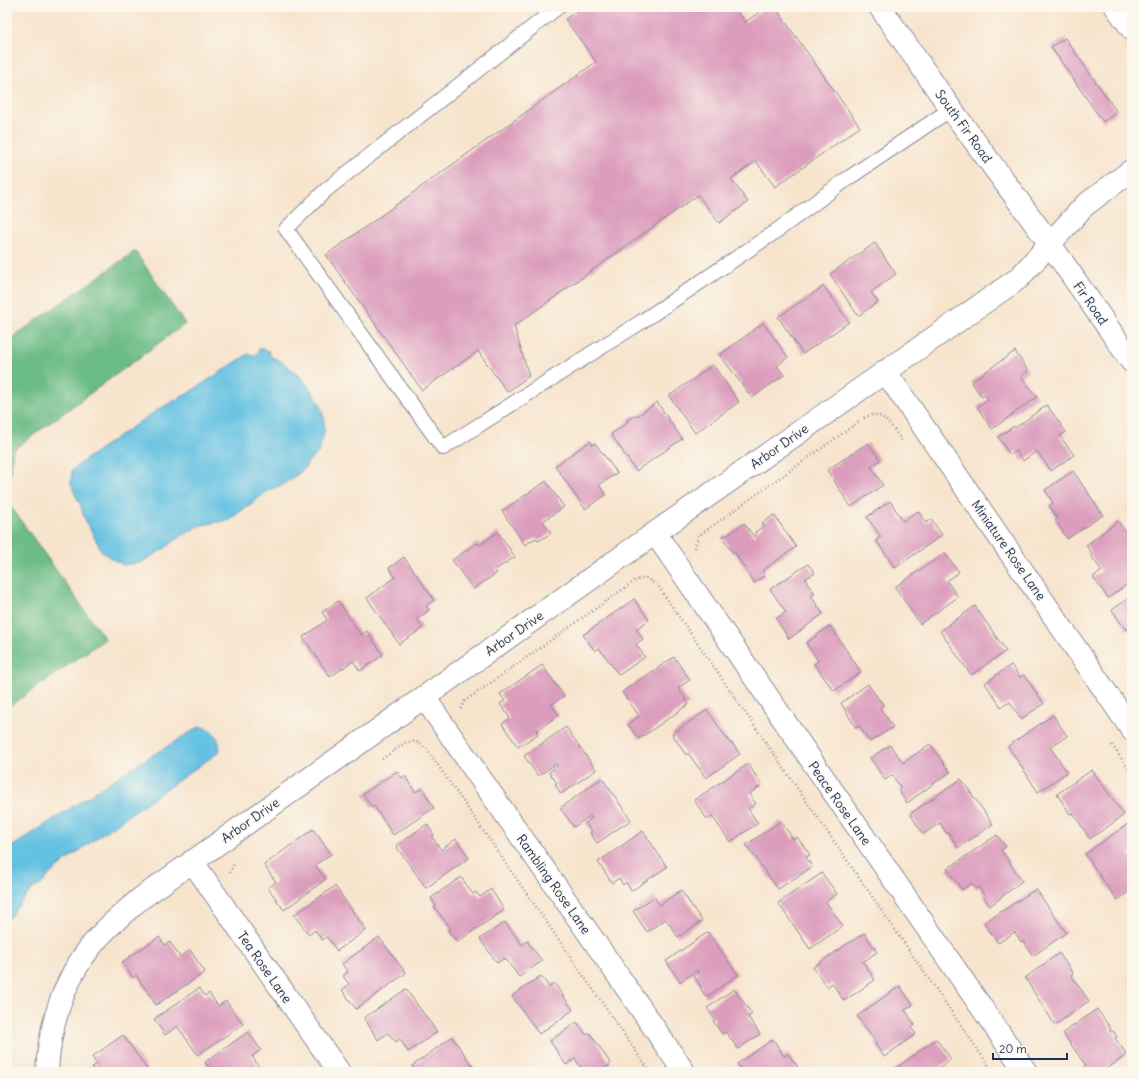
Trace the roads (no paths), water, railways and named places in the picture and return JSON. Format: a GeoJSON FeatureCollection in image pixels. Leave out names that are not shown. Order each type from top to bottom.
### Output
{"type":"FeatureCollection","features":[{"type":"Feature","properties":{"kind":"street","name":"South Fir Road"},"geometry":{"type":"LineString","coordinates":[[880,7],[951,109],[1050,244]]}},
{"type":"Feature","properties":{"kind":"street"},"geometry":{"type":"LineString","coordinates":[[1116,7],[1132,29]]}},
{"type":"Feature","properties":{"kind":"street","name":"Arbor Drive"},"geometry":{"type":"LineString","coordinates":[[47,1072],[48,1054],[54,1020],[72,974],[91,945],[112,923],[140,899],[655,533],[1019,278],[1084,206],[1132,170]]}},
{"type":"Feature","properties":{"kind":"street","name":"Fir Road"},"geometry":{"type":"LineString","coordinates":[[1050,244],[1132,362]]}},
{"type":"Feature","properties":{"kind":"street","name":"Miniature Rose Lane"},"geometry":{"type":"LineString","coordinates":[[885,371],[1132,730]]}},
{"type":"Feature","properties":{"kind":"street","name":"Peace Rose Lane"},"geometry":{"type":"LineString","coordinates":[[655,533],[1026,1072]]}},
{"type":"Feature","properties":{"kind":"street","name":"Rambling Rose Lane"},"geometry":{"type":"LineString","coordinates":[[424,697],[551,881],[601,950],[684,1072]]}},
{"type":"Feature","properties":{"kind":"street","name":"Tea Rose Lane"},"geometry":{"type":"LineString","coordinates":[[192,861],[339,1072]]}},
{"type":"Feature","properties":{"kind":"lane"},"geometry":{"type":"LineString","coordinates":[[558,7],[326,190],[286,229],[443,448],[641,322],[776,232],[846,180],[951,109]]}},
{"type":"Feature","properties":{"kind":"water"},"geometry":{"type":"Polygon","coordinates":[[[259,349],[269,351],[270,356],[282,362],[299,375],[320,404],[324,418],[324,434],[318,453],[298,474],[284,484],[269,490],[229,520],[201,525],[140,563],[123,565],[109,557],[101,550],[83,515],[81,506],[71,483],[72,470],[157,410],[187,394],[248,354],[254,356],[259,352],[259,349]]]}},
{"type":"Feature","properties":{"kind":"water"},"geometry":{"type":"Polygon","coordinates":[[[199,727],[204,727],[212,731],[219,743],[219,752],[100,835],[62,864],[50,874],[42,884],[31,890],[7,920],[7,850],[130,769],[199,727]]]}}]}
